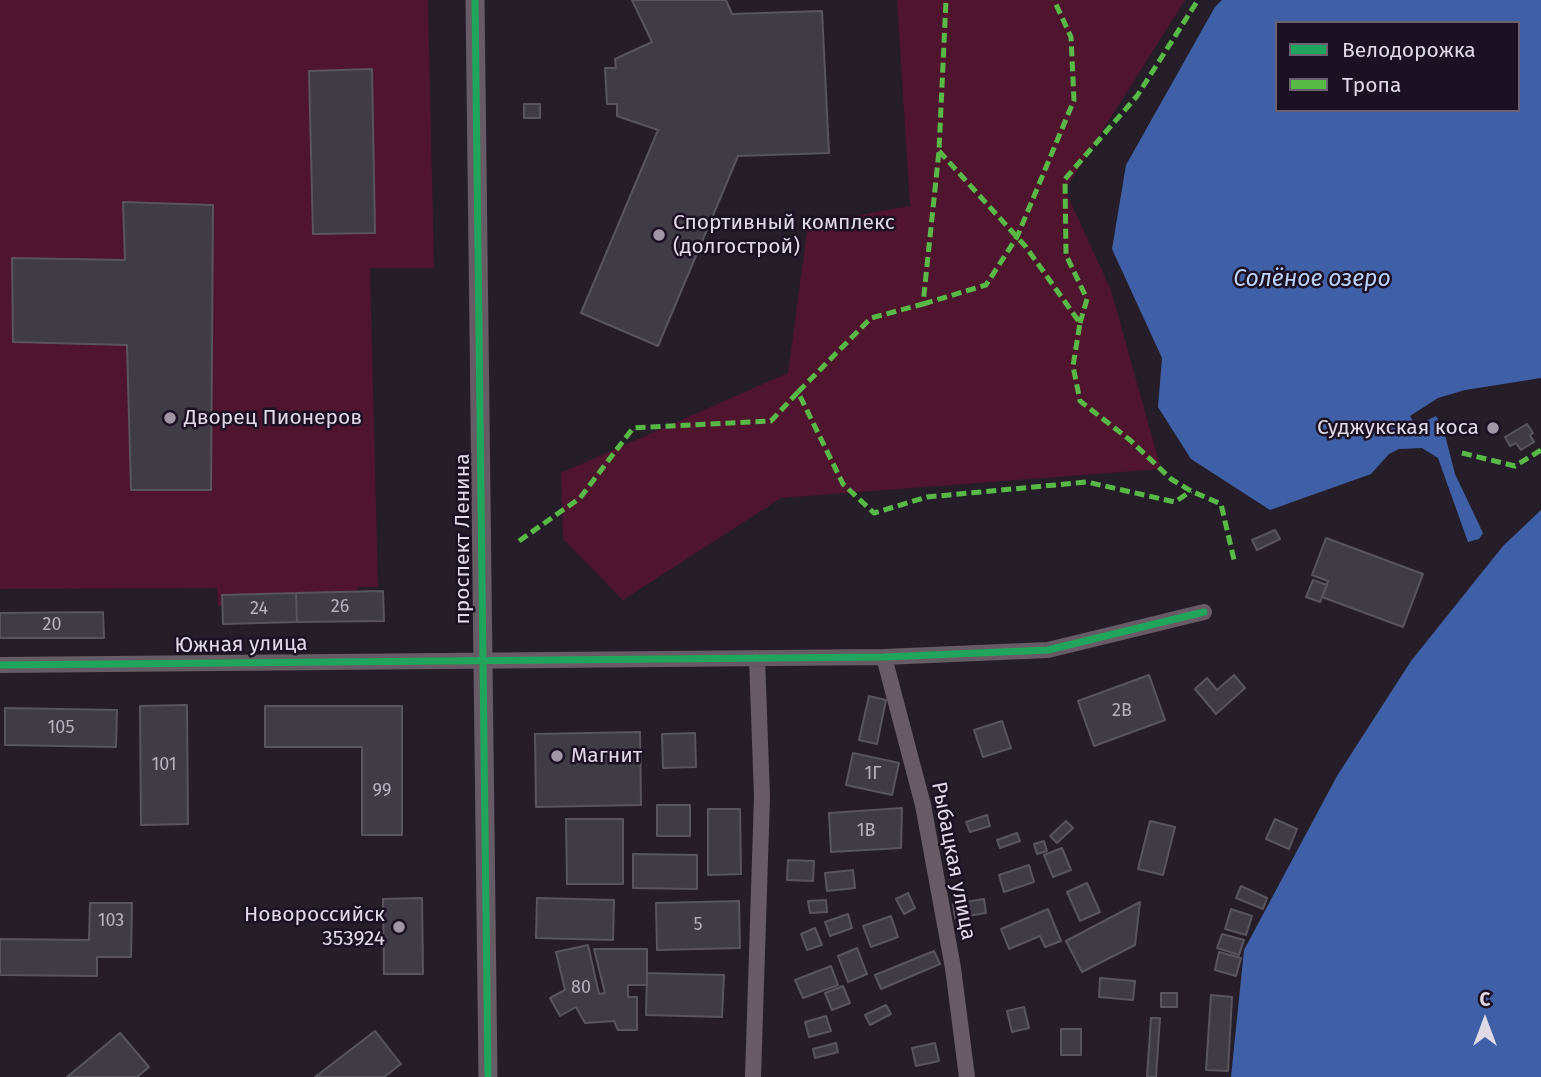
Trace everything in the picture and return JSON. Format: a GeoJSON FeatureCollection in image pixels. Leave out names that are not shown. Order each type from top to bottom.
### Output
{"type":"FeatureCollection","features":[{"type":"Feature","properties":{"kind":"street","name":"проспект Ленина"},"geometry":{"type":"LineString","coordinates":[[475,0],[488,1077]]}},
{"type":"Feature","properties":{"kind":"street","name":"Южная улица"},"geometry":{"type":"LineString","coordinates":[[0,665],[884,657],[1048,650],[1204,612]]}},
{"type":"Feature","properties":{"kind":"street","name":"Рыбацкая улица"},"geometry":{"type":"LineString","coordinates":[[884,657],[923,805],[953,968],[967,1077]]}},
{"type":"Feature","properties":{"kind":"street"},"geometry":{"type":"LineString","coordinates":[[753,1077],[762,797],[757,658]]}},
{"type":"Feature","properties":{"kind":"shaded area"},"geometry":{"type":"Polygon","coordinates":[[[0,0],[428,0],[434,268],[370,268],[378,587],[357,587],[357,603],[218,606],[217,588],[0,589],[0,0]]]}},
{"type":"Feature","properties":{"kind":"shaded area"},"geometry":{"type":"Polygon","coordinates":[[[897,0],[1185,0],[1065,190],[1111,290],[1161,469],[781,498],[623,600],[563,539],[561,473],[788,373],[808,224],[910,206],[897,0]]]}},
{"type":"Feature","properties":{"kind":"water","name":"Солёное озеро"},"geometry":{"type":"Polygon","coordinates":[[[1222,0],[1541,0],[1541,378],[1465,390],[1438,398],[1410,416],[1416,426],[1436,416],[1444,431],[1455,474],[1483,533],[1479,539],[1468,542],[1438,458],[1422,448],[1399,449],[1389,454],[1371,474],[1270,510],[1191,459],[1158,407],[1162,358],[1112,249],[1126,165],[1215,7],[1222,0]]]}},
{"type":"Feature","properties":{"kind":"water"},"geometry":{"type":"Polygon","coordinates":[[[1541,510],[1541,1077],[1231,1077],[1244,950],[1337,776],[1411,661],[1503,546],[1541,510]]]}},
{"type":"Feature","properties":{"kind":"building","name":"Спортивный комплекс (долгострой)"},"geometry":{"type":"Polygon","coordinates":[[[632,0],[726,0],[732,14],[822,11],[829,153],[738,156],[658,346],[581,313],[658,130],[617,116],[617,104],[607,104],[605,68],[616,68],[615,59],[652,42],[632,0]]]}},
{"type":"Feature","properties":{"kind":"building"},"geometry":{"type":"Polygon","coordinates":[[[372,69],[375,233],[313,234],[309,71],[372,69]]]}},
{"type":"Feature","properties":{"kind":"building"},"geometry":{"type":"Polygon","coordinates":[[[524,104],[540,104],[540,118],[524,118],[524,104]]]}},
{"type":"Feature","properties":{"kind":"building","name":"Дворец Пионеров"},"geometry":{"type":"Polygon","coordinates":[[[123,202],[213,205],[211,490],[131,490],[127,345],[13,342],[12,258],[125,260],[123,202]]]}},
{"type":"Feature","properties":{"kind":"building"},"geometry":{"type":"Polygon","coordinates":[[[1527,424],[1533,433],[1530,435],[1534,442],[1521,450],[1516,443],[1510,446],[1505,437],[1527,424]]]}},
{"type":"Feature","properties":{"kind":"building"},"geometry":{"type":"Polygon","coordinates":[[[1275,530],[1280,539],[1257,550],[1252,540],[1275,530]]]}},
{"type":"Feature","properties":{"kind":"building"},"geometry":{"type":"Polygon","coordinates":[[[1326,538],[1423,574],[1403,627],[1322,597],[1328,581],[1312,575],[1326,538]]]}},
{"type":"Feature","properties":{"kind":"building"},"geometry":{"type":"Polygon","coordinates":[[[1313,580],[1327,585],[1320,602],[1306,597],[1313,580]]]}},
{"type":"Feature","properties":{"kind":"building"},"geometry":{"type":"Polygon","coordinates":[[[383,591],[384,621],[297,622],[296,593],[383,591]]]}},
{"type":"Feature","properties":{"kind":"building"},"geometry":{"type":"Polygon","coordinates":[[[296,593],[297,622],[223,624],[222,595],[296,593]]]}},
{"type":"Feature","properties":{"kind":"building"},"geometry":{"type":"Polygon","coordinates":[[[103,612],[104,638],[0,638],[0,613],[103,612]]]}},
{"type":"Feature","properties":{"kind":"building"},"geometry":{"type":"Polygon","coordinates":[[[1149,675],[1165,720],[1094,746],[1078,701],[1149,675]]]}},
{"type":"Feature","properties":{"kind":"building"},"geometry":{"type":"Polygon","coordinates":[[[1234,675],[1245,688],[1216,714],[1195,689],[1207,678],[1217,690],[1234,675]]]}},
{"type":"Feature","properties":{"kind":"building"},"geometry":{"type":"Polygon","coordinates":[[[869,696],[886,700],[877,744],[859,740],[869,696]]]}},
{"type":"Feature","properties":{"kind":"building"},"geometry":{"type":"Polygon","coordinates":[[[187,705],[188,824],[141,825],[140,706],[187,705]]]}},
{"type":"Feature","properties":{"kind":"building"},"geometry":{"type":"Polygon","coordinates":[[[265,706],[402,706],[402,835],[362,835],[362,747],[265,747],[265,706]]]}},
{"type":"Feature","properties":{"kind":"building"},"geometry":{"type":"Polygon","coordinates":[[[5,708],[117,710],[116,747],[5,745],[5,708]]]}},
{"type":"Feature","properties":{"kind":"building"},"geometry":{"type":"Polygon","coordinates":[[[1002,721],[1011,748],[983,757],[974,730],[1002,721]]]}},
{"type":"Feature","properties":{"kind":"building"},"geometry":{"type":"Polygon","coordinates":[[[640,732],[641,805],[536,807],[535,734],[640,732]]]}},
{"type":"Feature","properties":{"kind":"building"},"geometry":{"type":"Polygon","coordinates":[[[695,733],[696,767],[663,768],[662,734],[695,733]]]}},
{"type":"Feature","properties":{"kind":"building"},"geometry":{"type":"Polygon","coordinates":[[[853,753],[899,763],[892,795],[846,785],[853,753]]]}},
{"type":"Feature","properties":{"kind":"building"},"geometry":{"type":"Polygon","coordinates":[[[657,805],[690,805],[690,836],[657,836],[657,805]]]}},
{"type":"Feature","properties":{"kind":"building"},"geometry":{"type":"Polygon","coordinates":[[[902,808],[901,848],[831,852],[829,813],[902,808]]]}},
{"type":"Feature","properties":{"kind":"building"},"geometry":{"type":"Polygon","coordinates":[[[708,809],[740,809],[741,874],[708,875],[708,809]]]}},
{"type":"Feature","properties":{"kind":"building"},"geometry":{"type":"Polygon","coordinates":[[[987,815],[990,826],[970,832],[966,822],[987,815]]]}},
{"type":"Feature","properties":{"kind":"building"},"geometry":{"type":"Polygon","coordinates":[[[566,819],[623,819],[623,884],[567,884],[566,819]]]}},
{"type":"Feature","properties":{"kind":"building"},"geometry":{"type":"Polygon","coordinates":[[[1275,819],[1297,829],[1289,849],[1266,839],[1275,819]]]}},
{"type":"Feature","properties":{"kind":"building"},"geometry":{"type":"Polygon","coordinates":[[[1066,821],[1073,828],[1057,843],[1050,836],[1066,821]]]}},
{"type":"Feature","properties":{"kind":"building"},"geometry":{"type":"Polygon","coordinates":[[[1150,821],[1175,827],[1163,875],[1138,869],[1150,821]]]}},
{"type":"Feature","properties":{"kind":"building"},"geometry":{"type":"Polygon","coordinates":[[[1017,833],[1020,841],[1000,848],[997,840],[1017,833]]]}},
{"type":"Feature","properties":{"kind":"building"},"geometry":{"type":"Polygon","coordinates":[[[1044,841],[1047,851],[1037,854],[1034,844],[1044,841]]]}},
{"type":"Feature","properties":{"kind":"building"},"geometry":{"type":"Polygon","coordinates":[[[1062,848],[1071,870],[1053,877],[1044,855],[1062,848]]]}},
{"type":"Feature","properties":{"kind":"building"},"geometry":{"type":"Polygon","coordinates":[[[633,854],[697,855],[697,889],[633,888],[633,854]]]}},
{"type":"Feature","properties":{"kind":"building"},"geometry":{"type":"Polygon","coordinates":[[[788,860],[814,861],[813,881],[787,880],[788,860]]]}},
{"type":"Feature","properties":{"kind":"building"},"geometry":{"type":"Polygon","coordinates":[[[1029,865],[1034,882],[1004,892],[999,875],[1029,865]]]}},
{"type":"Feature","properties":{"kind":"building"},"geometry":{"type":"Polygon","coordinates":[[[853,870],[855,888],[827,891],[825,873],[853,870]]]}},
{"type":"Feature","properties":{"kind":"building"},"geometry":{"type":"Polygon","coordinates":[[[1087,883],[1100,912],[1080,921],[1067,892],[1087,883]]]}},
{"type":"Feature","properties":{"kind":"building"},"geometry":{"type":"Polygon","coordinates":[[[1241,886],[1267,898],[1263,909],[1236,898],[1241,886]]]}},
{"type":"Feature","properties":{"kind":"building"},"geometry":{"type":"Polygon","coordinates":[[[908,893],[915,908],[904,914],[896,899],[908,893]]]}},
{"type":"Feature","properties":{"kind":"building"},"geometry":{"type":"Polygon","coordinates":[[[422,898],[423,974],[384,974],[383,899],[422,898]]]}},
{"type":"Feature","properties":{"kind":"building"},"geometry":{"type":"Polygon","coordinates":[[[537,898],[614,900],[613,940],[536,938],[537,898]]]}},
{"type":"Feature","properties":{"kind":"building"},"geometry":{"type":"Polygon","coordinates":[[[984,899],[986,913],[955,918],[953,904],[984,899]]]}},
{"type":"Feature","properties":{"kind":"building"},"geometry":{"type":"Polygon","coordinates":[[[826,900],[827,912],[810,913],[808,901],[826,900]]]}},
{"type":"Feature","properties":{"kind":"building"},"geometry":{"type":"Polygon","coordinates":[[[739,901],[740,948],[657,950],[656,903],[739,901]]]}},
{"type":"Feature","properties":{"kind":"building"},"geometry":{"type":"Polygon","coordinates":[[[1140,902],[1135,945],[1082,972],[1066,941],[1140,902]]]}},
{"type":"Feature","properties":{"kind":"building"},"geometry":{"type":"Polygon","coordinates":[[[90,903],[132,903],[131,957],[97,957],[97,976],[0,975],[0,939],[89,940],[90,903]]]}},
{"type":"Feature","properties":{"kind":"building"},"geometry":{"type":"Polygon","coordinates":[[[1048,909],[1061,941],[1045,947],[1040,936],[1009,949],[1001,929],[1048,909]]]}},
{"type":"Feature","properties":{"kind":"building"},"geometry":{"type":"Polygon","coordinates":[[[1231,909],[1252,916],[1246,935],[1225,929],[1231,909]]]}},
{"type":"Feature","properties":{"kind":"building"},"geometry":{"type":"Polygon","coordinates":[[[848,914],[852,928],[830,936],[825,922],[848,914]]]}},
{"type":"Feature","properties":{"kind":"building"},"geometry":{"type":"Polygon","coordinates":[[[891,916],[898,937],[871,947],[863,926],[891,916]]]}},
{"type":"Feature","properties":{"kind":"building"},"geometry":{"type":"Polygon","coordinates":[[[815,928],[822,945],[807,950],[801,934],[815,928]]]}},
{"type":"Feature","properties":{"kind":"building"},"geometry":{"type":"Polygon","coordinates":[[[1222,934],[1244,940],[1239,955],[1217,948],[1222,934]]]}},
{"type":"Feature","properties":{"kind":"building"},"geometry":{"type":"Polygon","coordinates":[[[588,945],[599,994],[605,993],[594,949],[647,949],[647,985],[628,985],[628,997],[637,997],[637,1030],[618,1030],[614,1021],[585,1023],[576,1007],[560,1016],[550,998],[565,990],[556,952],[588,945]]]}},
{"type":"Feature","properties":{"kind":"building"},"geometry":{"type":"Polygon","coordinates":[[[857,948],[867,974],[848,982],[838,956],[857,948]]]}},
{"type":"Feature","properties":{"kind":"building"},"geometry":{"type":"Polygon","coordinates":[[[934,951],[940,964],[881,989],[875,975],[934,951]]]}},
{"type":"Feature","properties":{"kind":"building"},"geometry":{"type":"Polygon","coordinates":[[[1219,952],[1241,958],[1236,976],[1215,970],[1219,952]]]}},
{"type":"Feature","properties":{"kind":"building"},"geometry":{"type":"Polygon","coordinates":[[[831,966],[838,985],[803,998],[795,980],[831,966]]]}},
{"type":"Feature","properties":{"kind":"building"},"geometry":{"type":"Polygon","coordinates":[[[647,973],[724,975],[722,1017],[646,1015],[647,973]]]}},
{"type":"Feature","properties":{"kind":"building"},"geometry":{"type":"Polygon","coordinates":[[[1100,978],[1135,981],[1133,1000],[1099,997],[1100,978]]]}},
{"type":"Feature","properties":{"kind":"building"},"geometry":{"type":"Polygon","coordinates":[[[843,986],[850,1003],[832,1010],[825,993],[843,986]]]}},
{"type":"Feature","properties":{"kind":"building"},"geometry":{"type":"Polygon","coordinates":[[[1161,993],[1177,993],[1177,1007],[1161,1007],[1161,993]]]}},
{"type":"Feature","properties":{"kind":"building"},"geometry":{"type":"Polygon","coordinates":[[[1211,995],[1232,997],[1228,1071],[1206,1070],[1211,995]]]}},
{"type":"Feature","properties":{"kind":"building"},"geometry":{"type":"Polygon","coordinates":[[[886,1005],[891,1014],[870,1025],[865,1015],[886,1005]]]}},
{"type":"Feature","properties":{"kind":"building"},"geometry":{"type":"Polygon","coordinates":[[[1024,1007],[1029,1028],[1012,1032],[1007,1011],[1024,1007]]]}},
{"type":"Feature","properties":{"kind":"building"},"geometry":{"type":"Polygon","coordinates":[[[826,1016],[831,1031],[809,1037],[805,1022],[826,1016]]]}},
{"type":"Feature","properties":{"kind":"building"},"geometry":{"type":"Polygon","coordinates":[[[1151,1018],[1160,1018],[1156,1077],[1147,1077],[1151,1018]]]}},
{"type":"Feature","properties":{"kind":"building"},"geometry":{"type":"Polygon","coordinates":[[[1061,1029],[1081,1029],[1081,1055],[1061,1055],[1061,1029]]]}},
{"type":"Feature","properties":{"kind":"building"},"geometry":{"type":"Polygon","coordinates":[[[375,1031],[401,1064],[384,1077],[315,1077],[375,1031]]]}},
{"type":"Feature","properties":{"kind":"building"},"geometry":{"type":"Polygon","coordinates":[[[120,1033],[149,1067],[137,1077],[67,1077],[120,1033]]]}},
{"type":"Feature","properties":{"kind":"building"},"geometry":{"type":"Polygon","coordinates":[[[836,1043],[838,1052],[815,1058],[813,1049],[836,1043]]]}},
{"type":"Feature","properties":{"kind":"building"},"geometry":{"type":"Polygon","coordinates":[[[935,1043],[939,1061],[916,1066],[912,1048],[935,1043]]]}},
{"type":"Feature","properties":{"kind":"marked path"},"geometry":{"type":"LineString","coordinates":[[798,392],[871,318],[923,304],[939,151],[946,0]]}},
{"type":"Feature","properties":{"kind":"marked path"},"geometry":{"type":"LineString","coordinates":[[923,304],[986,285],[1017,237],[1074,100],[1071,37],[1054,0]]}},
{"type":"Feature","properties":{"kind":"marked path"},"geometry":{"type":"LineString","coordinates":[[1080,323],[1087,299],[1066,255],[1065,179],[1137,96],[1198,0]]}},
{"type":"Feature","properties":{"kind":"marked path"},"geometry":{"type":"LineString","coordinates":[[939,151],[1026,247],[1080,323],[1073,366],[1080,401],[1130,440],[1171,479],[1221,504],[1235,564]]}},
{"type":"Feature","properties":{"kind":"marked path"},"geometry":{"type":"LineString","coordinates":[[519,541],[580,498],[633,428],[771,421],[798,392],[843,484],[874,513],[927,497],[1087,482],[1175,502],[1191,491]]}},
{"type":"Feature","properties":{"kind":"marked path"},"geometry":{"type":"LineString","coordinates":[[1462,453],[1515,466],[1541,450]]}},
{"type":"Feature","properties":{"kind":"cycle path"},"geometry":{"type":"LineString","coordinates":[[475,0],[488,1077]]}},
{"type":"Feature","properties":{"kind":"cycle path"},"geometry":{"type":"LineString","coordinates":[[0,665],[884,657],[1048,650],[1204,612]]}},
{"type":"Feature","properties":{"kind":"place","name":"Спортивный комплекс (долгострой)"},"geometry":{"type":"Point","coordinates":[659,235]}},
{"type":"Feature","properties":{"kind":"place","name":"Дворец Пионеров"},"geometry":{"type":"Point","coordinates":[170,418]}},
{"type":"Feature","properties":{"kind":"place","name":"Суджукская коса"},"geometry":{"type":"Point","coordinates":[1493,428]}},
{"type":"Feature","properties":{"kind":"place","name":"Магнит"},"geometry":{"type":"Point","coordinates":[557,756]}},
{"type":"Feature","properties":{"kind":"place","name":"Новороссийск 353924"},"geometry":{"type":"Point","coordinates":[399,927]}}]}
